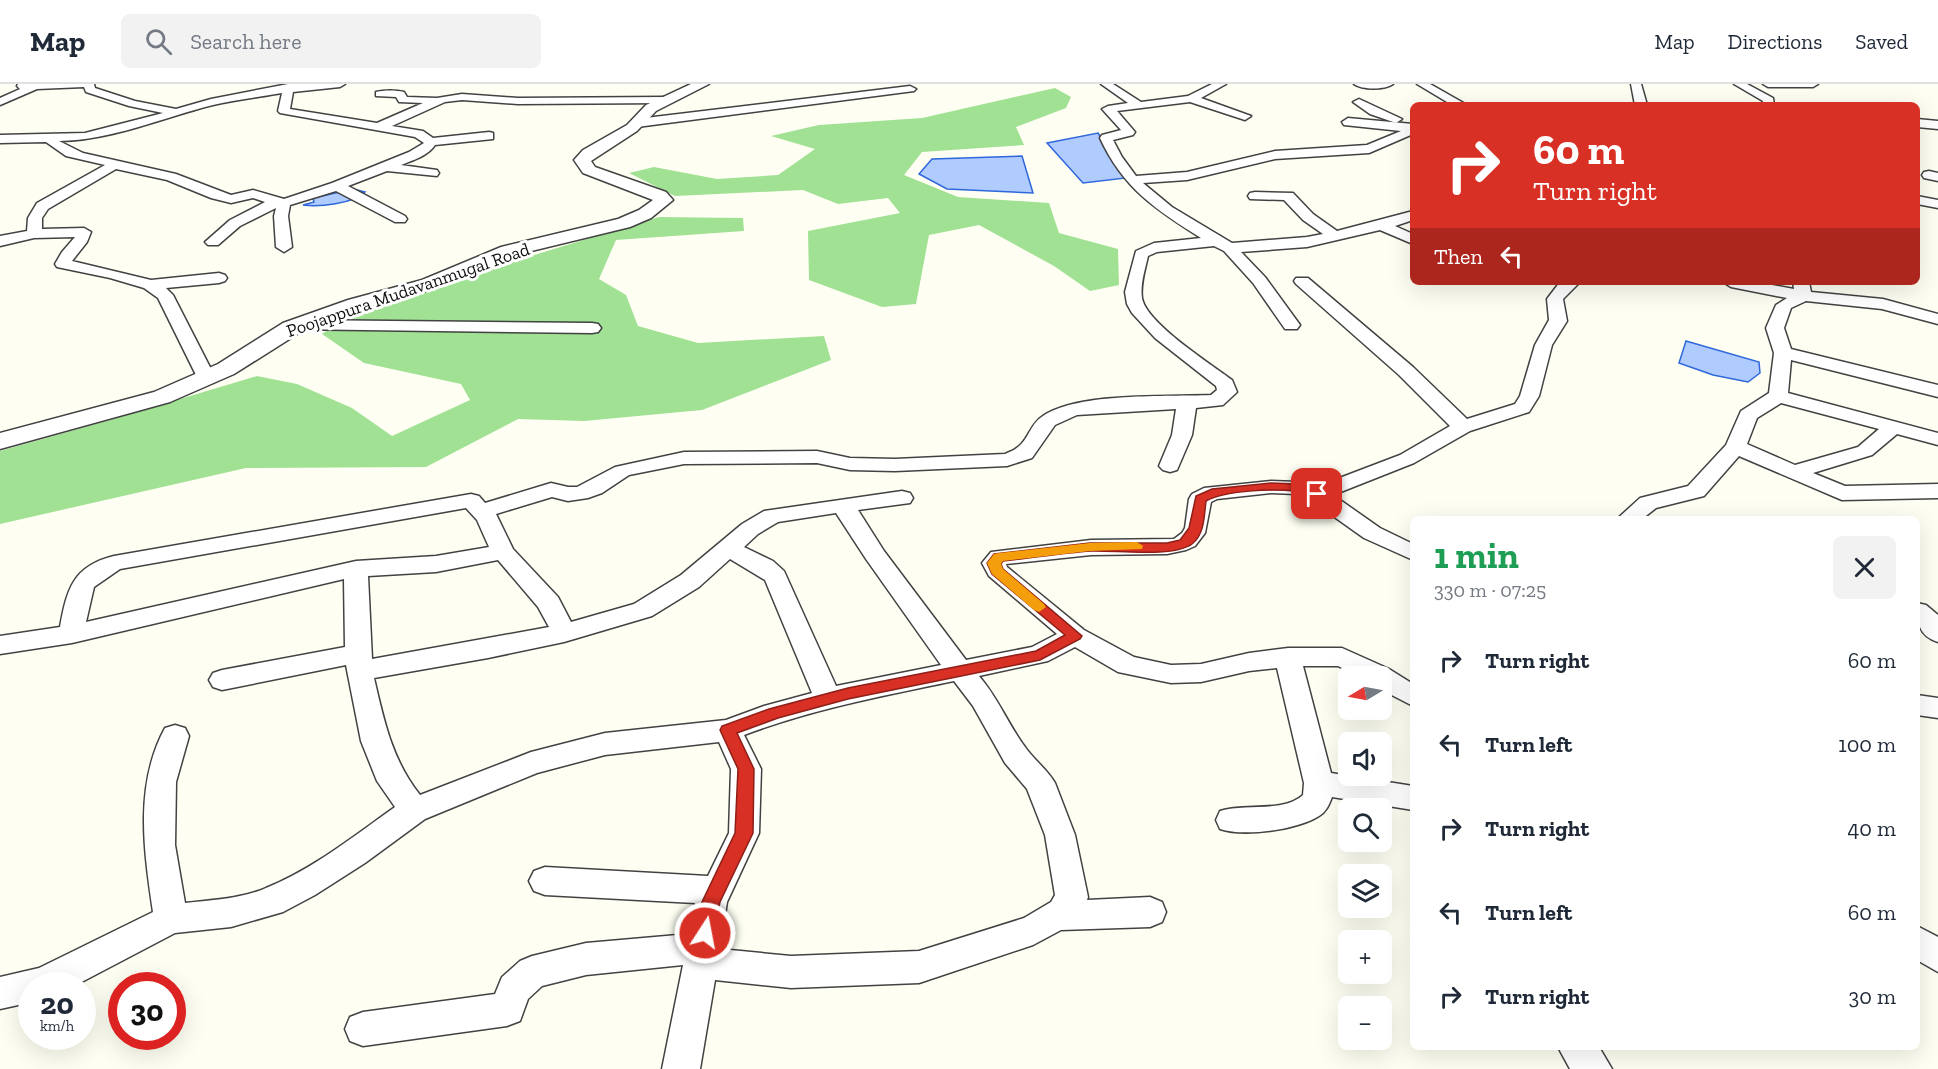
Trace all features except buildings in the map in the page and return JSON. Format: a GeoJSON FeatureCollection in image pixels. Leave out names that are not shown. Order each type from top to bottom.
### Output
{"type":"FeatureCollection","features":[{"type":"Feature","properties":{"kind":"street"},"geometry":{"type":"LineString","coordinates":[[0,87],[91,84],[90,90],[107,96],[177,113]]}},
{"type":"Feature","properties":{"kind":"street"},"geometry":{"type":"LineString","coordinates":[[0,139],[85,136],[211,102],[292,86],[340,84]]}},
{"type":"Feature","properties":{"kind":"street","name":"Poojappura Mudavanmugal Road"},"geometry":{"type":"LineString","coordinates":[[0,441],[162,398],[206,376],[226,369],[297,325],[355,304],[429,284],[508,251],[624,223],[645,214],[664,200],[660,196],[589,170],[582,160],[589,153],[632,128],[651,108],[702,84]]}},
{"type":"Feature","properties":{"kind":"street"},"geometry":{"type":"LineString","coordinates":[[1106,84],[1137,104]]}},
{"type":"Feature","properties":{"kind":"street"},"geometry":{"type":"LineString","coordinates":[[1221,84],[1191,99],[1137,104],[1107,110],[1129,132],[1106,138],[1112,152],[1131,180],[1149,199],[1223,244],[1259,280],[1291,325]]}},
{"type":"Feature","properties":{"kind":"street"},"geometry":{"type":"LineString","coordinates":[[1359,84],[1388,84]]}},
{"type":"Feature","properties":{"kind":"street"},"geometry":{"type":"LineString","coordinates":[[1422,84],[1455,102]]}},
{"type":"Feature","properties":{"kind":"street"},"geometry":{"type":"LineString","coordinates":[[1636,84],[1640,102]]}},
{"type":"Feature","properties":{"kind":"street"},"geometry":{"type":"LineString","coordinates":[[1739,84],[1769,100],[1769,102]]}},
{"type":"Feature","properties":{"kind":"street"},"geometry":{"type":"LineString","coordinates":[[1768,84],[1813,84]]}},
{"type":"Feature","properties":{"kind":"street"},"geometry":{"type":"LineString","coordinates":[[0,102],[26,86]]}},
{"type":"Feature","properties":{"kind":"street"},"geometry":{"type":"LineString","coordinates":[[292,86],[284,111],[419,134],[431,142],[489,136]]}},
{"type":"Feature","properties":{"kind":"street"},"geometry":{"type":"LineString","coordinates":[[637,123],[910,90]]}},
{"type":"Feature","properties":{"kind":"street"},"geometry":{"type":"LineString","coordinates":[[380,94],[400,94],[403,100],[462,97],[518,101],[665,100]]}},
{"type":"Feature","properties":{"kind":"street"},"geometry":{"type":"LineString","coordinates":[[1191,99],[1245,116]]}},
{"type":"Feature","properties":{"kind":"street"},"geometry":{"type":"LineString","coordinates":[[379,127],[438,100]]}},
{"type":"Feature","properties":{"kind":"street"},"geometry":{"type":"LineString","coordinates":[[1359,102],[1374,112],[1410,127]]}},
{"type":"Feature","properties":{"kind":"street"},"geometry":{"type":"LineString","coordinates":[[1348,122],[1410,128]]}},
{"type":"Feature","properties":{"kind":"street"},"geometry":{"type":"LineString","coordinates":[[1920,123],[1938,125]]}},
{"type":"Feature","properties":{"kind":"street"},"geometry":{"type":"LineString","coordinates":[[1131,180],[1187,176],[1275,155],[1369,149],[1410,130]]}},
{"type":"Feature","properties":{"kind":"street"},"geometry":{"type":"LineString","coordinates":[[1396,138],[1410,141]]}},
{"type":"Feature","properties":{"kind":"street"},"geometry":{"type":"LineString","coordinates":[[50,139],[55,145],[90,159],[113,162],[114,165],[171,177],[216,195],[231,199],[253,194],[281,202]]}},
{"type":"Feature","properties":{"kind":"street"},"geometry":{"type":"LineString","coordinates":[[213,242],[236,223],[281,202],[337,186],[386,167],[414,155],[428,147],[431,142]]}},
{"type":"Feature","properties":{"kind":"street"},"geometry":{"type":"LineString","coordinates":[[90,159],[108,147]]}},
{"type":"Feature","properties":{"kind":"street"},"geometry":{"type":"LineString","coordinates":[[34,234],[35,218],[42,206],[114,165]]}},
{"type":"Feature","properties":{"kind":"street"},"geometry":{"type":"LineString","coordinates":[[386,167],[432,173]]}},
{"type":"Feature","properties":{"kind":"street"},"geometry":{"type":"LineString","coordinates":[[337,186],[400,219]]}},
{"type":"Feature","properties":{"kind":"street"},"geometry":{"type":"LineString","coordinates":[[1255,196],[1288,196],[1308,217],[1335,236]]}},
{"type":"Feature","properties":{"kind":"street"},"geometry":{"type":"LineString","coordinates":[[1920,201],[1938,204]]}},
{"type":"Feature","properties":{"kind":"street"},"geometry":{"type":"LineString","coordinates":[[281,202],[284,247]]}},
{"type":"Feature","properties":{"kind":"street"},"geometry":{"type":"LineString","coordinates":[[481,511],[551,490],[568,494],[580,493],[594,488],[622,471],[657,462],[684,459],[817,457],[850,464],[894,465],[1007,460],[1025,454],[1048,421],[1072,410],[1100,406],[1216,401],[1224,396],[1228,389],[1225,384],[1144,320],[1135,304],[1133,290],[1141,254],[1162,247],[1307,242],[1410,216]]}},
{"type":"Feature","properties":{"kind":"street"},"geometry":{"type":"LineString","coordinates":[[1381,225],[1410,238]]}},
{"type":"Feature","properties":{"kind":"street"},"geometry":{"type":"LineString","coordinates":[[0,241],[34,234],[84,232],[82,241],[64,258],[63,264],[113,274],[150,285],[165,295],[206,376]]}},
{"type":"Feature","properties":{"kind":"street"},"geometry":{"type":"LineString","coordinates":[[150,285],[219,278]]}},
{"type":"Feature","properties":{"kind":"street"},"geometry":{"type":"LineString","coordinates":[[1302,281],[1406,371],[1463,427]]}},
{"type":"Feature","properties":{"kind":"street"},"geometry":{"type":"LineString","coordinates":[[1317,494],[1407,459],[1463,427],[1522,408],[1529,401],[1534,373],[1550,330],[1558,321],[1555,299],[1566,285]]}},
{"type":"Feature","properties":{"kind":"street"},"geometry":{"type":"LineString","coordinates":[[1761,285],[1802,289],[1883,304],[1938,319]]}},
{"type":"Feature","properties":{"kind":"street"},"geometry":{"type":"LineString","coordinates":[[1778,396],[1783,353],[1775,328],[1784,305],[1802,289]]}},
{"type":"Feature","properties":{"kind":"street"},"geometry":{"type":"LineString","coordinates":[[297,325],[592,328]]}},
{"type":"Feature","properties":{"kind":"street"},"geometry":{"type":"LineString","coordinates":[[1783,353],[1938,391]]}},
{"type":"Feature","properties":{"kind":"street"},"geometry":{"type":"LineString","coordinates":[[1632,516],[1648,503],[1696,491],[1736,447],[1748,415],[1778,396],[1938,440]]}},
{"type":"Feature","properties":{"kind":"street"},"geometry":{"type":"LineString","coordinates":[[1170,466],[1181,443],[1187,420],[1186,402]]}},
{"type":"Feature","properties":{"kind":"street"},"geometry":{"type":"LineString","coordinates":[[1793,472],[1865,451],[1894,427]]}},
{"type":"Feature","properties":{"kind":"street"},"geometry":{"type":"LineString","coordinates":[[1736,447],[1842,492],[1938,491]]}},
{"type":"Feature","properties":{"kind":"street"},"geometry":{"type":"LineString","coordinates":[[1360,666],[1342,657],[1288,657],[1249,662],[1201,673],[1171,674],[1127,665],[1075,636],[997,571],[994,563],[999,557],[1090,547],[1167,547],[1185,543],[1196,528],[1200,499],[1212,492],[1271,487],[1298,488],[1317,494],[1372,533],[1410,552]]}},
{"type":"Feature","properties":{"kind":"street"},"geometry":{"type":"LineString","coordinates":[[222,680],[359,662],[488,649],[564,633],[643,610],[690,581],[750,529],[772,516],[902,498]]}},
{"type":"Feature","properties":{"kind":"street"},"geometry":{"type":"LineString","coordinates":[[72,634],[81,585],[97,570],[114,563],[471,501],[481,511],[503,552],[549,603],[564,633]]}},
{"type":"Feature","properties":{"kind":"street"},"geometry":{"type":"LineString","coordinates":[[363,1029],[507,1009],[514,989],[532,972],[575,962],[702,956],[790,972],[919,967],[1033,930],[1063,912],[1072,897],[1060,835],[1040,783],[1015,755],[983,699],[874,554],[854,520],[842,505]]}},
{"type":"Feature","properties":{"kind":"street"},"geometry":{"type":"LineString","coordinates":[[729,548],[740,556],[764,564],[776,576],[828,699]]}},
{"type":"Feature","properties":{"kind":"street"},"geometry":{"type":"LineString","coordinates":[[0,645],[72,634],[356,570],[436,564],[503,552]]}},
{"type":"Feature","properties":{"kind":"street"},"geometry":{"type":"LineString","coordinates":[[356,570],[359,662],[375,741],[392,781],[414,810]]}},
{"type":"Feature","properties":{"kind":"street"},"geometry":{"type":"LineString","coordinates":[[1920,613],[1938,633]]}},
{"type":"Feature","properties":{"kind":"street"},"geometry":{"type":"LineString","coordinates":[[66,972],[171,919],[231,912],[271,902],[304,885],[354,854],[414,810],[531,764],[605,744],[728,730],[774,713],[828,699],[1040,655],[1075,636]]}},
{"type":"Feature","properties":{"kind":"street"},"geometry":{"type":"LineString","coordinates":[[1231,819],[1299,813],[1309,808],[1317,799],[1318,783],[1288,657]]}},
{"type":"Feature","properties":{"kind":"street"},"geometry":{"type":"LineString","coordinates":[[1392,684],[1410,694]]}},
{"type":"Feature","properties":{"kind":"street"},"geometry":{"type":"LineString","coordinates":[[1920,705],[1938,708]]}},
{"type":"Feature","properties":{"kind":"street"},"geometry":{"type":"LineString","coordinates":[[681,1069],[711,902],[744,833],[746,769],[728,730]]}},
{"type":"Feature","properties":{"kind":"street"},"geometry":{"type":"LineString","coordinates":[[171,919],[159,845],[161,782],[175,736]]}},
{"type":"Feature","properties":{"kind":"street"},"geometry":{"type":"LineString","coordinates":[[1318,783],[1410,798]]}},
{"type":"Feature","properties":{"kind":"street"},"geometry":{"type":"LineString","coordinates":[[544,881],[717,890]]}},
{"type":"Feature","properties":{"kind":"street"},"geometry":{"type":"LineString","coordinates":[[1056,916],[1150,912]]}},
{"type":"Feature","properties":{"kind":"street"},"geometry":{"type":"LineString","coordinates":[[1920,942],[1938,956]]}},
{"type":"Feature","properties":{"kind":"street"},"geometry":{"type":"LineString","coordinates":[[0,993],[18,989]]}},
{"type":"Feature","properties":{"kind":"street"},"geometry":{"type":"LineString","coordinates":[[1578,1050],[1593,1069]]}},
{"type":"Feature","properties":{"kind":"green space"},"geometry":{"type":"Polygon","coordinates":[[[1055,88],[1071,97],[1066,108],[1016,127],[1024,145],[922,152],[904,175],[958,197],[1049,203],[1059,233],[1118,249],[1119,285],[1090,291],[1054,266],[979,225],[929,235],[916,304],[882,307],[809,280],[808,231],[900,213],[888,198],[838,204],[803,190],[675,196],[629,173],[654,167],[717,179],[778,175],[815,149],[771,136],[819,125],[922,118],[1055,88]]]}},
{"type":"Feature","properties":{"kind":"green space"},"geometry":{"type":"Polygon","coordinates":[[[659,217],[743,218],[744,231],[616,240],[599,279],[626,295],[638,326],[698,343],[824,336],[831,360],[702,410],[584,421],[518,419],[426,467],[246,468],[0,524],[0,451],[257,376],[297,384],[352,408],[392,436],[470,400],[461,384],[364,363],[322,334],[360,308],[659,217]]]}},
{"type":"Feature","properties":{"kind":"water"},"geometry":{"type":"Polygon","coordinates":[[[1098,133],[1126,178],[1083,183],[1047,143],[1098,133]]]}},
{"type":"Feature","properties":{"kind":"water"},"geometry":{"type":"Polygon","coordinates":[[[1022,156],[1033,193],[947,189],[919,174],[932,159],[1022,156]]]}},
{"type":"Feature","properties":{"kind":"water"},"geometry":{"type":"Polygon","coordinates":[[[353,189],[365,192],[344,202],[318,206],[303,205],[314,202],[313,198],[353,189]]]}},
{"type":"Feature","properties":{"kind":"water"},"geometry":{"type":"Polygon","coordinates":[[[1686,341],[1759,362],[1760,373],[1748,382],[1713,375],[1679,363],[1686,341]]]}},
{"type":"Feature","properties":{"kind":"slow traffic"},"geometry":{"type":"LineString","coordinates":[[1039,607],[997,571],[994,563],[999,557],[1090,547],[1137,546]]}},
{"type":"Feature","properties":{"kind":"route"},"geometry":{"type":"LineString","coordinates":[[705,933],[711,902],[744,833],[746,769],[728,730],[774,713],[848,693],[1040,655],[1075,636],[997,571],[994,563],[999,557],[1090,547],[1167,547],[1185,543],[1191,537],[1196,528],[1200,499],[1212,492],[1271,487],[1298,488],[1317,494]]}}]}
